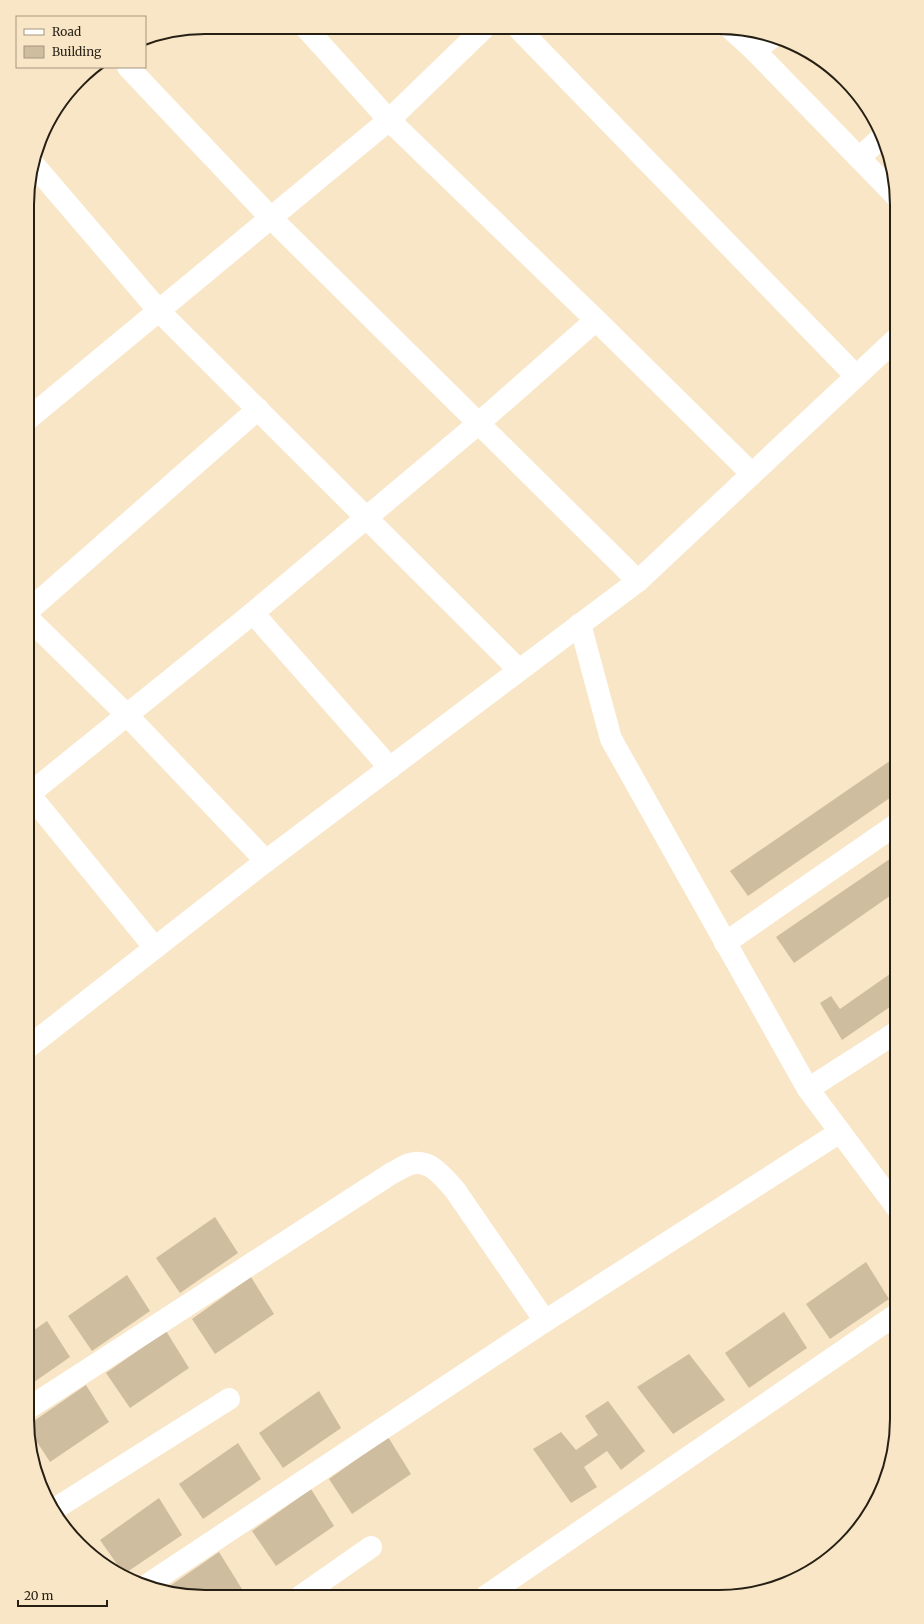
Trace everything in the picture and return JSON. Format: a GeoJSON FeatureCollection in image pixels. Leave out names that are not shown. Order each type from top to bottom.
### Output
{"type":"FeatureCollection","features":[{"type":"Feature","properties":{"kind":"street"},"geometry":{"type":"LineString","coordinates":[[311,34],[389,120],[596,320],[752,474]]}},
{"type":"Feature","properties":{"kind":"street"},"geometry":{"type":"LineString","coordinates":[[34,414],[389,120],[478,34]]}},
{"type":"Feature","properties":{"kind":"street"},"geometry":{"type":"LineString","coordinates":[[524,34],[856,376]]}},
{"type":"Feature","properties":{"kind":"street"},"geometry":{"type":"LineString","coordinates":[[737,35],[755,51],[890,189]]}},
{"type":"Feature","properties":{"kind":"street"},"geometry":{"type":"LineString","coordinates":[[755,51],[767,41]]}},
{"type":"Feature","properties":{"kind":"street"},"geometry":{"type":"LineString","coordinates":[[129,68],[271,218],[638,581]]}},
{"type":"Feature","properties":{"kind":"street"},"geometry":{"type":"LineString","coordinates":[[859,158],[877,141]]}},
{"type":"Feature","properties":{"kind":"street"},"geometry":{"type":"LineString","coordinates":[[38,169],[159,311],[519,670]]}},
{"type":"Feature","properties":{"kind":"street"},"geometry":{"type":"LineString","coordinates":[[34,789],[253,613],[479,423],[596,320]]}},
{"type":"Feature","properties":{"kind":"street"},"geometry":{"type":"LineString","coordinates":[[34,1036],[155,948],[266,861],[638,581],[890,344]]}},
{"type":"Feature","properties":{"kind":"street"},"geometry":{"type":"LineString","coordinates":[[34,606],[258,409]]}},
{"type":"Feature","properties":{"kind":"street"},"geometry":{"type":"LineString","coordinates":[[253,613],[390,768]]}},
{"type":"Feature","properties":{"kind":"street"},"geometry":{"type":"LineString","coordinates":[[34,624],[126,714],[266,861]]}},
{"type":"Feature","properties":{"kind":"street"},"geometry":{"type":"LineString","coordinates":[[580,624],[611,739],[808,1089],[890,1199]]}},
{"type":"Feature","properties":{"kind":"street"},"geometry":{"type":"LineString","coordinates":[[34,801],[155,948]]}},
{"type":"Feature","properties":{"kind":"street"},"geometry":{"type":"LineString","coordinates":[[726,942],[890,829]]}},
{"type":"Feature","properties":{"kind":"street"},"geometry":{"type":"LineString","coordinates":[[808,1089],[890,1036]]}},
{"type":"Feature","properties":{"kind":"street"},"geometry":{"type":"LineString","coordinates":[[152,1582],[545,1321],[840,1132]]}},
{"type":"Feature","properties":{"kind":"street"},"geometry":{"type":"LineString","coordinates":[[34,1404],[392,1172],[411,1164],[426,1164],[438,1171],[455,1190],[545,1321]]}},
{"type":"Feature","properties":{"kind":"street"},"geometry":{"type":"LineString","coordinates":[[495,1590],[890,1319]]}},
{"type":"Feature","properties":{"kind":"street"},"geometry":{"type":"LineString","coordinates":[[59,1507],[229,1399]]}},
{"type":"Feature","properties":{"kind":"street"},"geometry":{"type":"LineString","coordinates":[[310,1590],[371,1547]]}},
{"type":"Feature","properties":{"kind":"building"},"geometry":{"type":"Polygon","coordinates":[[[890,761],[890,798],[748,896],[730,871],[890,761]]]}},
{"type":"Feature","properties":{"kind":"building"},"geometry":{"type":"Polygon","coordinates":[[[890,859],[890,896],[794,963],[776,937],[890,859]]]}},
{"type":"Feature","properties":{"kind":"building"},"geometry":{"type":"Polygon","coordinates":[[[890,974],[890,1007],[842,1040],[820,1003],[831,996],[840,1009],[890,974]]]}},
{"type":"Feature","properties":{"kind":"building"},"geometry":{"type":"Polygon","coordinates":[[[215,1217],[238,1253],[180,1293],[156,1258],[215,1217]]]}},
{"type":"Feature","properties":{"kind":"building"},"geometry":{"type":"Polygon","coordinates":[[[866,1262],[889,1299],[830,1339],[806,1304],[866,1262]]]}},
{"type":"Feature","properties":{"kind":"building"},"geometry":{"type":"Polygon","coordinates":[[[127,1275],[150,1311],[92,1351],[68,1316],[127,1275]]]}},
{"type":"Feature","properties":{"kind":"building"},"geometry":{"type":"Polygon","coordinates":[[[251,1277],[274,1314],[215,1354],[192,1319],[251,1277]]]}},
{"type":"Feature","properties":{"kind":"building"},"geometry":{"type":"Polygon","coordinates":[[[784,1312],[807,1348],[749,1388],[725,1353],[784,1312]]]}},
{"type":"Feature","properties":{"kind":"building"},"geometry":{"type":"Polygon","coordinates":[[[47,1321],[70,1357],[34,1382],[34,1330],[47,1321]]]}},
{"type":"Feature","properties":{"kind":"building"},"geometry":{"type":"Polygon","coordinates":[[[166,1331],[189,1368],[130,1408],[106,1373],[166,1331]]]}},
{"type":"Feature","properties":{"kind":"building"},"geometry":{"type":"Polygon","coordinates":[[[689,1354],[725,1400],[673,1434],[637,1387],[689,1354]]]}},
{"type":"Feature","properties":{"kind":"building"},"geometry":{"type":"Polygon","coordinates":[[[86,1385],[109,1422],[50,1462],[35,1439],[34,1421],[86,1385]]]}},
{"type":"Feature","properties":{"kind":"building"},"geometry":{"type":"Polygon","coordinates":[[[319,1391],[341,1428],[283,1468],[259,1433],[319,1391]]]}},
{"type":"Feature","properties":{"kind":"building"},"geometry":{"type":"Polygon","coordinates":[[[608,1401],[645,1451],[621,1470],[607,1451],[584,1467],[597,1487],[571,1503],[533,1449],[561,1432],[576,1450],[598,1435],[585,1416],[608,1401]]]}},
{"type":"Feature","properties":{"kind":"building"},"geometry":{"type":"Polygon","coordinates":[[[388,1437],[411,1474],[352,1514],[329,1479],[388,1437]]]}},
{"type":"Feature","properties":{"kind":"building"},"geometry":{"type":"Polygon","coordinates":[[[238,1443],[261,1479],[203,1519],[179,1484],[238,1443]]]}},
{"type":"Feature","properties":{"kind":"building"},"geometry":{"type":"Polygon","coordinates":[[[311,1489],[334,1526],[276,1566],[252,1531],[311,1489]]]}},
{"type":"Feature","properties":{"kind":"building"},"geometry":{"type":"Polygon","coordinates":[[[159,1498],[182,1535],[128,1571],[118,1566],[100,1540],[159,1498]]]}},
{"type":"Feature","properties":{"kind":"building"},"geometry":{"type":"Polygon","coordinates":[[[219,1552],[242,1589],[194,1590],[169,1586],[219,1552]]]}}]}
